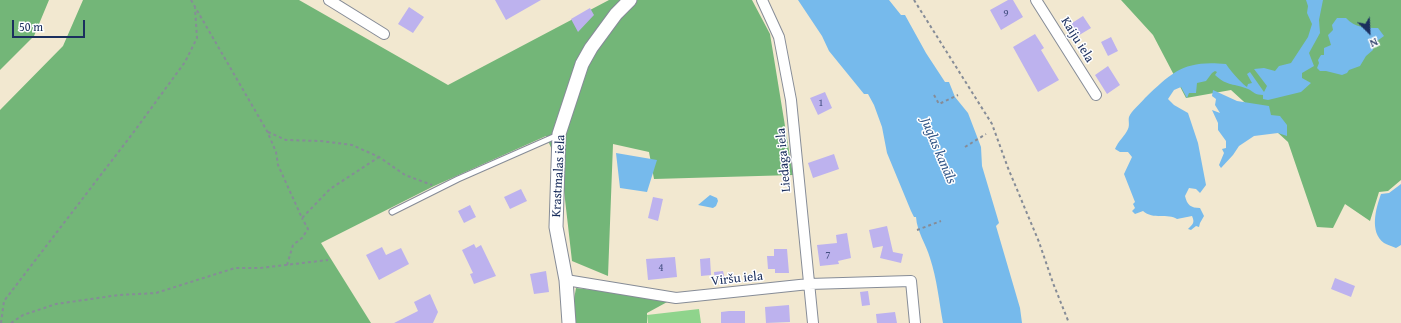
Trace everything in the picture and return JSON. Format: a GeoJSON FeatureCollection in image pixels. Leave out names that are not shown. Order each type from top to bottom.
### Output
{"type":"FeatureCollection","features":[{"type":"Feature","properties":{"kind":"street"},"geometry":{"type":"LineString","coordinates":[[329,0],[384,34]]}},
{"type":"Feature","properties":{"kind":"street","name":"Krastmalas iela"},"geometry":{"type":"LineString","coordinates":[[568,323],[566,280],[556,227],[559,134],[582,64],[616,14],[630,0]]}},
{"type":"Feature","properties":{"kind":"street","name":"Liedaga iela"},"geometry":{"type":"LineString","coordinates":[[762,0],[779,37],[791,100],[812,323]]}},
{"type":"Feature","properties":{"kind":"street","name":"Kaiju iela"},"geometry":{"type":"LineString","coordinates":[[1036,0],[1096,94]]}},
{"type":"Feature","properties":{"kind":"street","name":"Viršu iela"},"geometry":{"type":"LineString","coordinates":[[566,280],[676,298],[809,284],[911,281],[915,323]]}},
{"type":"Feature","properties":{"kind":"lane"},"geometry":{"type":"LineString","coordinates":[[392,212],[458,179],[559,134]]}},
{"type":"Feature","properties":{"kind":"path"},"geometry":{"type":"LineString","coordinates":[[190,0],[267,131],[276,152],[278,165],[308,229],[302,238],[293,245],[287,265]]}},
{"type":"Feature","properties":{"kind":"path"},"geometry":{"type":"LineString","coordinates":[[914,0],[992,124],[1008,168],[1039,242],[1069,323]]}},
{"type":"Feature","properties":{"kind":"path"},"geometry":{"type":"LineString","coordinates":[[1,323],[4,301],[133,133],[185,62],[197,38],[195,8]]}},
{"type":"Feature","properties":{"kind":"path"},"geometry":{"type":"LineString","coordinates":[[934,95],[939,104],[958,95]]}},
{"type":"Feature","properties":{"kind":"path"},"geometry":{"type":"LineString","coordinates":[[267,131],[286,140],[321,141],[352,145],[379,157],[405,175],[434,186]]}},
{"type":"Feature","properties":{"kind":"path"},"geometry":{"type":"LineString","coordinates":[[965,147],[986,134]]}},
{"type":"Feature","properties":{"kind":"path"},"geometry":{"type":"LineString","coordinates":[[302,218],[330,189],[379,157]]}},
{"type":"Feature","properties":{"kind":"path"},"geometry":{"type":"LineString","coordinates":[[917,230],[941,221]]}},
{"type":"Feature","properties":{"kind":"path"},"geometry":{"type":"LineString","coordinates":[[11,323],[23,315],[56,304],[119,295],[156,292],[235,268],[287,265],[328,260]]}},
{"type":"Feature","properties":{"kind":"green space"},"geometry":{"type":"Polygon","coordinates":[[[0,0],[49,0],[34,36],[0,70],[0,0]]]}},
{"type":"Feature","properties":{"kind":"green space"},"geometry":{"type":"Polygon","coordinates":[[[83,0],[299,0],[448,85],[609,0],[752,0],[770,34],[793,175],[654,179],[649,152],[613,144],[608,276],[572,261],[562,173],[546,136],[434,186],[321,243],[371,323],[0,323],[0,110],[63,46],[83,0]]]}},
{"type":"Feature","properties":{"kind":"green space"},"geometry":{"type":"Polygon","coordinates":[[[1121,0],[1401,0],[1401,180],[1388,191],[1379,192],[1370,221],[1345,204],[1333,228],[1317,227],[1288,142],[1231,90],[1186,98],[1153,35],[1121,0]]]}},
{"type":"Feature","properties":{"kind":"green space"},"geometry":{"type":"Polygon","coordinates":[[[576,288],[640,295],[669,301],[647,313],[647,323],[565,323],[570,322],[576,288]]]}},
{"type":"Feature","properties":{"kind":"green space"},"geometry":{"type":"Polygon","coordinates":[[[699,309],[701,323],[648,323],[647,315],[699,309]]]}},
{"type":"Feature","properties":{"kind":"water","name":"Juglas kanāls"},"geometry":{"type":"Polygon","coordinates":[[[798,0],[889,0],[901,15],[905,15],[926,53],[945,82],[949,82],[955,97],[968,113],[981,147],[982,166],[999,223],[996,226],[1020,308],[1022,323],[943,323],[930,258],[918,228],[916,217],[914,217],[911,211],[887,153],[882,127],[874,105],[868,94],[864,94],[829,51],[822,36],[798,0]]]}},
{"type":"Feature","properties":{"kind":"water"},"geometry":{"type":"Polygon","coordinates":[[[1306,0],[1323,0],[1319,20],[1320,33],[1309,53],[1314,66],[1302,73],[1302,78],[1311,83],[1301,92],[1268,100],[1263,99],[1263,95],[1256,94],[1248,89],[1227,83],[1220,79],[1215,75],[1217,72],[1215,71],[1206,81],[1197,83],[1196,93],[1189,93],[1187,98],[1181,87],[1174,90],[1168,99],[1174,105],[1188,113],[1198,143],[1206,185],[1200,193],[1196,189],[1189,188],[1185,196],[1188,204],[1192,207],[1200,208],[1204,216],[1199,227],[1196,226],[1191,230],[1188,229],[1193,223],[1192,216],[1177,219],[1169,216],[1151,215],[1143,211],[1135,214],[1132,211],[1135,208],[1133,204],[1135,202],[1124,174],[1132,157],[1128,152],[1120,152],[1115,149],[1128,129],[1129,117],[1132,112],[1172,74],[1181,69],[1200,64],[1226,64],[1247,87],[1248,84],[1252,83],[1247,74],[1250,72],[1264,92],[1267,86],[1254,69],[1264,68],[1275,71],[1279,66],[1291,63],[1308,37],[1312,24],[1307,13],[1308,6],[1306,0]]]}},
{"type":"Feature","properties":{"kind":"water"},"geometry":{"type":"Polygon","coordinates":[[[1337,18],[1346,18],[1353,24],[1361,27],[1378,28],[1384,36],[1373,44],[1373,50],[1366,56],[1360,66],[1349,70],[1347,73],[1342,75],[1320,71],[1317,68],[1319,63],[1318,60],[1321,55],[1324,55],[1324,48],[1331,45],[1328,35],[1333,30],[1332,25],[1337,18]]]}},
{"type":"Feature","properties":{"kind":"water"},"geometry":{"type":"Polygon","coordinates":[[[1213,90],[1237,101],[1269,106],[1271,115],[1280,116],[1287,125],[1287,136],[1278,133],[1254,136],[1239,146],[1221,168],[1219,165],[1224,153],[1222,149],[1226,148],[1226,141],[1218,130],[1218,123],[1212,110],[1220,113],[1215,105],[1216,99],[1212,96],[1213,90]]]}},
{"type":"Feature","properties":{"kind":"water"},"geometry":{"type":"Polygon","coordinates":[[[616,153],[657,160],[647,192],[620,188],[616,153]]]}},
{"type":"Feature","properties":{"kind":"water"},"geometry":{"type":"Polygon","coordinates":[[[1401,184],[1401,245],[1396,248],[1385,244],[1379,238],[1376,233],[1375,220],[1381,194],[1389,193],[1401,184]]]}},
{"type":"Feature","properties":{"kind":"water"},"geometry":{"type":"Polygon","coordinates":[[[710,195],[717,198],[718,201],[716,206],[713,208],[698,205],[710,195]]]}},
{"type":"Feature","properties":{"kind":"building"},"geometry":{"type":"Polygon","coordinates":[[[495,0],[541,0],[506,20],[495,0]]]}},
{"type":"Feature","properties":{"kind":"building"},"geometry":{"type":"Polygon","coordinates":[[[1008,0],[1013,0],[1023,17],[1001,30],[990,10],[1008,0]]]}},
{"type":"Feature","properties":{"kind":"building"},"geometry":{"type":"Polygon","coordinates":[[[409,7],[424,17],[413,33],[398,24],[409,7]]]}},
{"type":"Feature","properties":{"kind":"building"},"geometry":{"type":"Polygon","coordinates":[[[590,8],[594,15],[578,32],[571,19],[590,8]]]}},
{"type":"Feature","properties":{"kind":"building"},"geometry":{"type":"Polygon","coordinates":[[[1083,16],[1091,28],[1076,37],[1069,25],[1083,16]]]}},
{"type":"Feature","properties":{"kind":"building"},"geometry":{"type":"Polygon","coordinates":[[[1035,34],[1044,48],[1041,50],[1059,80],[1038,92],[1013,47],[1035,34]]]}},
{"type":"Feature","properties":{"kind":"building"},"geometry":{"type":"Polygon","coordinates":[[[1111,37],[1118,51],[1108,56],[1101,42],[1111,37]]]}},
{"type":"Feature","properties":{"kind":"building"},"geometry":{"type":"Polygon","coordinates":[[[1108,66],[1120,85],[1107,94],[1095,75],[1108,66]]]}},
{"type":"Feature","properties":{"kind":"building"},"geometry":{"type":"Polygon","coordinates":[[[825,92],[832,108],[818,115],[810,98],[825,92]]]}},
{"type":"Feature","properties":{"kind":"building"},"geometry":{"type":"Polygon","coordinates":[[[834,154],[839,169],[813,178],[808,163],[834,154]]]}},
{"type":"Feature","properties":{"kind":"building"},"geometry":{"type":"Polygon","coordinates":[[[521,189],[527,201],[510,209],[504,197],[521,189]]]}},
{"type":"Feature","properties":{"kind":"building"},"geometry":{"type":"Polygon","coordinates":[[[653,197],[663,199],[658,221],[648,218],[653,197]]]}},
{"type":"Feature","properties":{"kind":"building"},"geometry":{"type":"Polygon","coordinates":[[[470,205],[476,217],[464,223],[458,211],[470,205]]]}},
{"type":"Feature","properties":{"kind":"building"},"geometry":{"type":"Polygon","coordinates":[[[887,226],[893,252],[903,254],[901,263],[880,258],[883,246],[873,248],[869,230],[887,226]]]}},
{"type":"Feature","properties":{"kind":"building"},"geometry":{"type":"Polygon","coordinates":[[[847,233],[851,258],[838,261],[839,264],[820,266],[817,245],[837,243],[836,235],[847,233]]]}},
{"type":"Feature","properties":{"kind":"building"},"geometry":{"type":"Polygon","coordinates":[[[474,244],[476,248],[481,245],[496,276],[474,284],[470,274],[473,273],[462,250],[474,244]]]}},
{"type":"Feature","properties":{"kind":"building"},"geometry":{"type":"Polygon","coordinates":[[[382,247],[386,255],[401,248],[409,264],[379,280],[366,255],[382,247]]]}},
{"type":"Feature","properties":{"kind":"building"},"geometry":{"type":"Polygon","coordinates":[[[774,249],[787,249],[789,273],[775,273],[775,269],[768,269],[767,256],[774,256],[774,249]]]}},
{"type":"Feature","properties":{"kind":"building"},"geometry":{"type":"Polygon","coordinates":[[[675,257],[677,277],[648,280],[646,259],[675,257]]]}},
{"type":"Feature","properties":{"kind":"building"},"geometry":{"type":"Polygon","coordinates":[[[710,258],[711,275],[701,276],[700,259],[710,258]]]}},
{"type":"Feature","properties":{"kind":"building"},"geometry":{"type":"Polygon","coordinates":[[[546,271],[549,292],[534,294],[530,274],[546,271]]]}},
{"type":"Feature","properties":{"kind":"building"},"geometry":{"type":"Polygon","coordinates":[[[723,271],[725,280],[715,281],[714,272],[723,271]]]}},
{"type":"Feature","properties":{"kind":"building"},"geometry":{"type":"Polygon","coordinates":[[[1335,278],[1355,286],[1351,297],[1331,289],[1335,278]]]}},
{"type":"Feature","properties":{"kind":"building"},"geometry":{"type":"Polygon","coordinates":[[[868,291],[870,305],[862,306],[860,292],[868,291]]]}},
{"type":"Feature","properties":{"kind":"building"},"geometry":{"type":"Polygon","coordinates":[[[430,294],[438,312],[433,323],[394,323],[418,311],[414,302],[430,294]]]}},
{"type":"Feature","properties":{"kind":"building"},"geometry":{"type":"Polygon","coordinates":[[[789,305],[790,322],[766,323],[765,307],[789,305]]]}},
{"type":"Feature","properties":{"kind":"building"},"geometry":{"type":"Polygon","coordinates":[[[745,311],[745,323],[721,323],[721,312],[745,311]]]}},
{"type":"Feature","properties":{"kind":"building"},"geometry":{"type":"Polygon","coordinates":[[[895,312],[897,323],[877,323],[876,314],[895,312]]]}}]}
